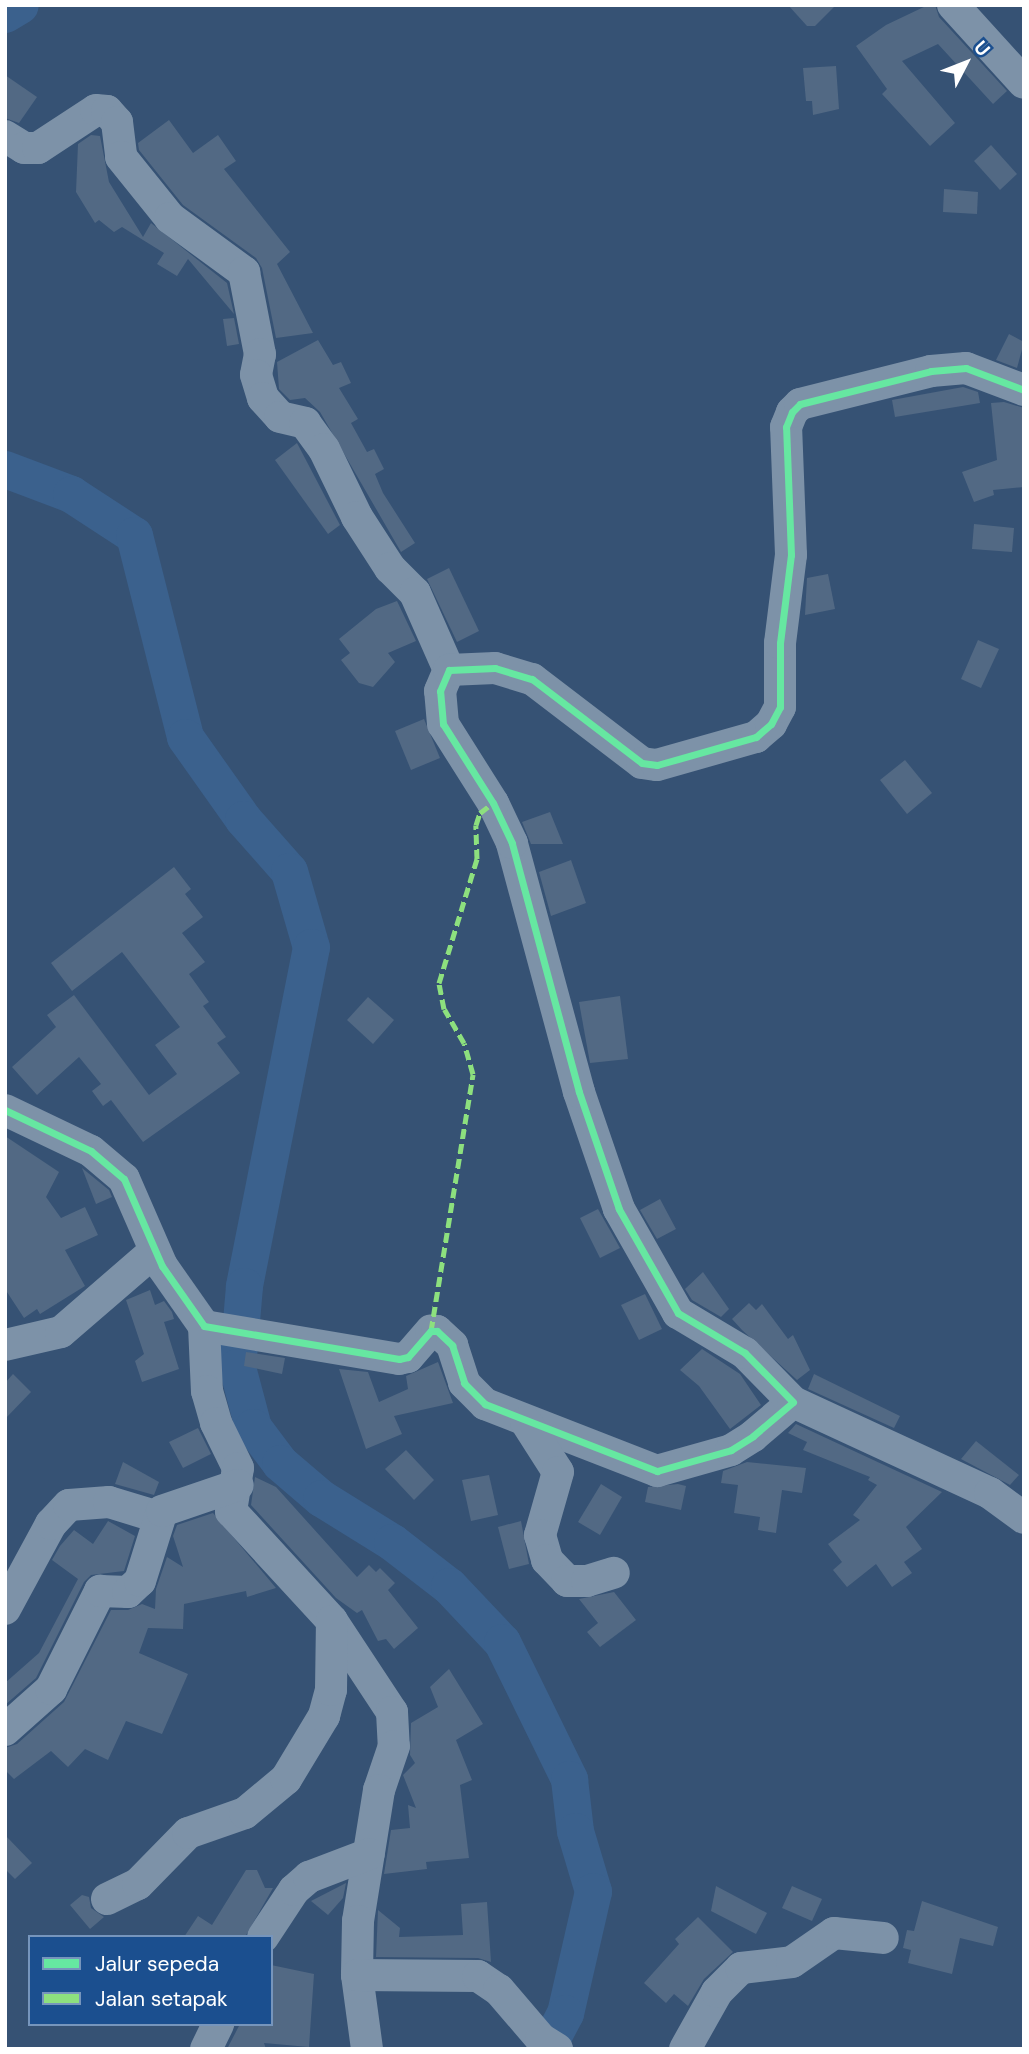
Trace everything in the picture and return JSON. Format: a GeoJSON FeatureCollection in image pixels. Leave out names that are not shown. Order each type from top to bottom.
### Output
{"type":"FeatureCollection","features":[{"type":"Feature","properties":{"kind":"street"},"geometry":{"type":"LineString","coordinates":[[953,5],[1024,83]]}},
{"type":"Feature","properties":{"kind":"street"},"geometry":{"type":"LineString","coordinates":[[5,136],[24,148],[38,148],[96,110],[107,111],[117,122],[121,157],[161,207],[244,272],[260,354],[256,375],[263,398],[280,417],[305,424],[324,449],[357,517],[390,568],[415,593],[449,670],[440,691],[443,724],[493,803],[512,843],[579,1092],[619,1209],[678,1313],[691,1325],[745,1353],[793,1402],[990,1493],[1024,1518]]}},
{"type":"Feature","properties":{"kind":"street"},"geometry":{"type":"LineString","coordinates":[[449,670],[495,668],[532,679],[642,763],[657,765],[756,737],[771,724],[780,707],[780,643],[790,555],[786,427],[792,412],[800,404],[931,371],[966,368],[1024,390]]}},
{"type":"Feature","properties":{"kind":"street"},"geometry":{"type":"LineString","coordinates":[[5,1110],[91,1151],[124,1179],[155,1251],[210,1327],[206,1391],[216,1423],[234,1456],[238,1485],[230,1500],[231,1511],[332,1621],[392,1712],[394,1746],[379,1790],[358,1921],[357,1975],[367,2049]]}},
{"type":"Feature","properties":{"kind":"street"},"geometry":{"type":"LineString","coordinates":[[5,1345],[61,1332],[155,1251]]}},
{"type":"Feature","properties":{"kind":"street"},"geometry":{"type":"LineString","coordinates":[[210,1327],[399,1359],[408,1357],[430,1331],[437,1331],[452,1345],[464,1382],[485,1404],[657,1471],[731,1450],[793,1402]]}},
{"type":"Feature","properties":{"kind":"street"},"geometry":{"type":"LineString","coordinates":[[526,1422],[558,1472],[540,1535],[547,1560],[567,1581],[587,1581],[614,1573]]}},
{"type":"Feature","properties":{"kind":"street"},"geometry":{"type":"LineString","coordinates":[[5,1730],[51,1689],[100,1591],[128,1592],[140,1581],[158,1517],[175,1503],[238,1485]]}},
{"type":"Feature","properties":{"kind":"street"},"geometry":{"type":"LineString","coordinates":[[5,1609],[51,1524],[69,1505],[109,1502],[158,1517]]}},
{"type":"Feature","properties":{"kind":"street"},"geometry":{"type":"LineString","coordinates":[[107,1899],[138,1884],[188,1833],[245,1813],[286,1779],[324,1716],[331,1690],[332,1621]]}},
{"type":"Feature","properties":{"kind":"street"},"geometry":{"type":"LineString","coordinates":[[264,1935],[294,1890],[309,1877],[369,1854]]}},
{"type":"Feature","properties":{"kind":"street"},"geometry":{"type":"LineString","coordinates":[[685,2049],[717,1992],[741,1968],[792,1962],[834,1933],[883,1938]]}},
{"type":"Feature","properties":{"kind":"street"},"geometry":{"type":"LineString","coordinates":[[357,1975],[478,1976],[499,1990],[551,2045]]}},
{"type":"Feature","properties":{"kind":"street"},"geometry":{"type":"LineString","coordinates":[[206,2049],[217,2026]]}},
{"type":"Feature","properties":{"kind":"building"},"geometry":{"type":"Polygon","coordinates":[[[788,5],[836,5],[815,26],[807,26],[788,5]]]}},
{"type":"Feature","properties":{"kind":"building"},"geometry":{"type":"Polygon","coordinates":[[[928,5],[935,5],[939,17],[1007,91],[993,104],[938,44],[902,61],[955,123],[930,146],[882,94],[887,89],[856,46],[886,25],[928,5]]]}},
{"type":"Feature","properties":{"kind":"building"},"geometry":{"type":"Polygon","coordinates":[[[836,66],[839,109],[813,115],[812,101],[806,101],[803,68],[836,66]]]}},
{"type":"Feature","properties":{"kind":"building"},"geometry":{"type":"Polygon","coordinates":[[[5,75],[37,97],[19,123],[5,118],[5,75]]]}},
{"type":"Feature","properties":{"kind":"building"},"geometry":{"type":"Polygon","coordinates":[[[169,120],[193,153],[218,135],[236,161],[224,169],[290,252],[277,264],[313,333],[276,338],[262,268],[256,258],[183,205],[139,150],[138,143],[169,120]]]}},
{"type":"Feature","properties":{"kind":"building"},"geometry":{"type":"Polygon","coordinates":[[[91,135],[100,136],[109,182],[143,237],[151,223],[227,283],[234,314],[188,259],[177,276],[157,264],[164,253],[122,227],[114,232],[99,220],[95,223],[76,192],[78,144],[91,135]]]}},
{"type":"Feature","properties":{"kind":"building"},"geometry":{"type":"Polygon","coordinates":[[[991,145],[1017,174],[1000,190],[974,161],[991,145]]]}},
{"type":"Feature","properties":{"kind":"building"},"geometry":{"type":"Polygon","coordinates":[[[944,189],[978,192],[977,214],[943,212],[944,189]]]}},
{"type":"Feature","properties":{"kind":"building"},"geometry":{"type":"Polygon","coordinates":[[[234,318],[239,344],[227,346],[223,319],[234,318]]]}},
{"type":"Feature","properties":{"kind":"building"},"geometry":{"type":"Polygon","coordinates":[[[1009,334],[1024,342],[1017,368],[996,360],[1009,334]]]}},
{"type":"Feature","properties":{"kind":"building"},"geometry":{"type":"Polygon","coordinates":[[[318,340],[333,365],[341,362],[351,383],[339,388],[358,419],[351,423],[367,452],[374,449],[384,469],[375,474],[383,493],[415,543],[401,552],[320,412],[305,398],[290,400],[279,389],[277,362],[318,340]]]}},
{"type":"Feature","properties":{"kind":"building"},"geometry":{"type":"Polygon","coordinates":[[[963,387],[978,392],[980,403],[895,417],[892,400],[963,387]]]}},
{"type":"Feature","properties":{"kind":"building"},"geometry":{"type":"Polygon","coordinates":[[[1004,402],[1024,408],[1024,487],[993,490],[994,495],[974,502],[962,472],[997,460],[991,403],[1004,402]]]}},
{"type":"Feature","properties":{"kind":"building"},"geometry":{"type":"Polygon","coordinates":[[[297,443],[340,525],[328,534],[275,460],[297,443]]]}},
{"type":"Feature","properties":{"kind":"building"},"geometry":{"type":"Polygon","coordinates":[[[974,524],[1014,528],[1012,552],[972,549],[974,524]]]}},
{"type":"Feature","properties":{"kind":"building"},"geometry":{"type":"Polygon","coordinates":[[[449,568],[479,631],[457,642],[427,579],[449,568]]]}},
{"type":"Feature","properties":{"kind":"building"},"geometry":{"type":"Polygon","coordinates":[[[828,574],[835,609],[805,615],[807,578],[828,574]]]}},
{"type":"Feature","properties":{"kind":"building"},"geometry":{"type":"Polygon","coordinates":[[[397,601],[416,641],[388,653],[395,662],[373,687],[359,683],[341,660],[350,653],[339,639],[376,609],[397,601]]]}},
{"type":"Feature","properties":{"kind":"building"},"geometry":{"type":"Polygon","coordinates":[[[978,640],[999,649],[981,688],[961,679],[978,640]]]}},
{"type":"Feature","properties":{"kind":"building"},"geometry":{"type":"Polygon","coordinates":[[[424,719],[440,758],[411,770],[395,731],[424,719]]]}},
{"type":"Feature","properties":{"kind":"building"},"geometry":{"type":"Polygon","coordinates":[[[905,760],[932,793],[907,814],[880,780],[905,760]]]}},
{"type":"Feature","properties":{"kind":"building"},"geometry":{"type":"Polygon","coordinates":[[[550,812],[563,844],[531,844],[522,822],[550,812]]]}},
{"type":"Feature","properties":{"kind":"building"},"geometry":{"type":"Polygon","coordinates":[[[571,860],[586,903],[551,916],[539,872],[571,860]]]}},
{"type":"Feature","properties":{"kind":"building"},"geometry":{"type":"Polygon","coordinates":[[[174,867],[191,889],[185,894],[203,917],[182,933],[205,962],[189,974],[209,1002],[203,1006],[226,1037],[217,1043],[240,1073],[143,1142],[111,1100],[103,1106],[92,1091],[101,1084],[79,1057],[37,1095],[12,1067],[56,1027],[47,1015],[74,995],[149,1095],[177,1074],[155,1045],[180,1027],[122,952],[72,991],[51,963],[174,867]]]}},
{"type":"Feature","properties":{"kind":"building"},"geometry":{"type":"Polygon","coordinates":[[[620,996],[628,1059],[590,1063],[579,1002],[620,996]]]}},
{"type":"Feature","properties":{"kind":"building"},"geometry":{"type":"Polygon","coordinates":[[[368,997],[394,1020],[373,1044],[347,1020],[368,997]]]}},
{"type":"Feature","properties":{"kind":"building"},"geometry":{"type":"Polygon","coordinates":[[[5,1136],[59,1172],[46,1197],[61,1218],[85,1207],[98,1235],[65,1250],[85,1286],[40,1314],[37,1309],[24,1318],[5,1289],[5,1136]]]}},
{"type":"Feature","properties":{"kind":"building"},"geometry":{"type":"Polygon","coordinates":[[[82,1168],[109,1190],[112,1197],[96,1204],[82,1168]]]}},
{"type":"Feature","properties":{"kind":"building"},"geometry":{"type":"Polygon","coordinates":[[[660,1199],[676,1229],[657,1239],[640,1210],[660,1199]]]}},
{"type":"Feature","properties":{"kind":"building"},"geometry":{"type":"Polygon","coordinates":[[[598,1209],[620,1248],[600,1258],[580,1218],[598,1209]]]}},
{"type":"Feature","properties":{"kind":"building"},"geometry":{"type":"Polygon","coordinates":[[[703,1272],[729,1309],[721,1317],[692,1300],[685,1289],[703,1272]]]}},
{"type":"Feature","properties":{"kind":"building"},"geometry":{"type":"Polygon","coordinates":[[[150,1290],[155,1305],[164,1301],[172,1312],[174,1319],[164,1322],[179,1369],[142,1382],[135,1361],[144,1354],[126,1300],[150,1290]]]}},
{"type":"Feature","properties":{"kind":"building"},"geometry":{"type":"Polygon","coordinates":[[[645,1294],[662,1329],[639,1340],[621,1305],[645,1294]]]}},
{"type":"Feature","properties":{"kind":"building"},"geometry":{"type":"Polygon","coordinates":[[[749,1303],[756,1310],[762,1304],[788,1339],[793,1335],[810,1370],[797,1380],[732,1319],[749,1303]]]}},
{"type":"Feature","properties":{"kind":"building"},"geometry":{"type":"Polygon","coordinates":[[[702,1349],[740,1374],[761,1405],[730,1429],[699,1386],[680,1370],[702,1349]]]}},
{"type":"Feature","properties":{"kind":"building"},"geometry":{"type":"Polygon","coordinates":[[[246,1352],[285,1358],[282,1374],[244,1366],[246,1352]]]}},
{"type":"Feature","properties":{"kind":"building"},"geometry":{"type":"Polygon","coordinates":[[[438,1362],[453,1403],[394,1416],[402,1434],[366,1449],[339,1369],[368,1372],[379,1402],[408,1389],[406,1376],[438,1362]]]}},
{"type":"Feature","properties":{"kind":"building"},"geometry":{"type":"Polygon","coordinates":[[[13,1374],[31,1392],[5,1419],[5,1383],[13,1374]]]}},
{"type":"Feature","properties":{"kind":"building"},"geometry":{"type":"Polygon","coordinates":[[[814,1374],[900,1416],[894,1428],[808,1389],[814,1374]]]}},
{"type":"Feature","properties":{"kind":"building"},"geometry":{"type":"Polygon","coordinates":[[[796,1424],[942,1492],[906,1527],[922,1549],[904,1562],[912,1573],[892,1587],[876,1564],[847,1587],[833,1570],[842,1562],[828,1544],[860,1520],[853,1515],[877,1485],[868,1480],[870,1477],[803,1450],[807,1442],[788,1433],[796,1424]]]}},
{"type":"Feature","properties":{"kind":"building"},"geometry":{"type":"Polygon","coordinates":[[[198,1428],[211,1454],[183,1468],[169,1442],[198,1428]]]}},
{"type":"Feature","properties":{"kind":"building"},"geometry":{"type":"Polygon","coordinates":[[[976,1441],[1019,1475],[1010,1485],[961,1459],[976,1441]]]}},
{"type":"Feature","properties":{"kind":"building"},"geometry":{"type":"Polygon","coordinates":[[[406,1450],[434,1480],[414,1500],[385,1469],[406,1450]]]}},
{"type":"Feature","properties":{"kind":"building"},"geometry":{"type":"Polygon","coordinates":[[[123,1462],[159,1482],[154,1495],[115,1484],[123,1462]]]}},
{"type":"Feature","properties":{"kind":"building"},"geometry":{"type":"Polygon","coordinates":[[[747,1462],[806,1468],[802,1493],[782,1490],[776,1533],[758,1530],[760,1517],[734,1513],[738,1485],[721,1483],[723,1471],[747,1462]]]}},
{"type":"Feature","properties":{"kind":"building"},"geometry":{"type":"Polygon","coordinates":[[[489,1475],[498,1515],[471,1521],[462,1480],[489,1475]]]}},
{"type":"Feature","properties":{"kind":"building"},"geometry":{"type":"Polygon","coordinates":[[[255,1477],[276,1487],[357,1577],[369,1565],[376,1572],[380,1568],[395,1583],[388,1590],[418,1628],[394,1649],[386,1639],[378,1641],[362,1610],[357,1613],[336,1598],[251,1505],[255,1477]]]}},
{"type":"Feature","properties":{"kind":"building"},"geometry":{"type":"Polygon","coordinates":[[[601,1484],[622,1497],[600,1535],[578,1522],[601,1484]]]}},
{"type":"Feature","properties":{"kind":"building"},"geometry":{"type":"Polygon","coordinates":[[[678,1484],[686,1486],[681,1510],[645,1502],[648,1487],[678,1484]]]}},
{"type":"Feature","properties":{"kind":"building"},"geometry":{"type":"Polygon","coordinates":[[[213,1513],[276,1588],[247,1597],[246,1591],[184,1604],[183,1629],[148,1628],[139,1653],[188,1674],[162,1734],[126,1721],[108,1760],[85,1749],[68,1767],[51,1751],[14,1779],[5,1770],[5,1748],[17,1744],[64,1702],[111,1610],[128,1610],[142,1604],[155,1609],[156,1589],[167,1557],[183,1567],[173,1536],[177,1525],[213,1513]]]}},
{"type":"Feature","properties":{"kind":"building"},"geometry":{"type":"Polygon","coordinates":[[[108,1521],[135,1536],[124,1571],[91,1575],[84,1582],[36,1678],[5,1705],[5,1683],[39,1653],[78,1579],[52,1560],[74,1530],[93,1544],[108,1521]]]}},
{"type":"Feature","properties":{"kind":"building"},"geometry":{"type":"Polygon","coordinates":[[[521,1521],[529,1564],[509,1569],[498,1527],[521,1521]]]}},
{"type":"Feature","properties":{"kind":"building"},"geometry":{"type":"Polygon","coordinates":[[[614,1592],[636,1620],[600,1647],[587,1632],[598,1623],[579,1599],[614,1592]]]}},
{"type":"Feature","properties":{"kind":"building"},"geometry":{"type":"Polygon","coordinates":[[[449,1669],[483,1724],[456,1740],[472,1780],[460,1785],[469,1858],[426,1862],[427,1869],[384,1874],[391,1830],[410,1828],[408,1805],[416,1808],[403,1775],[415,1763],[410,1755],[411,1723],[438,1707],[430,1687],[449,1669]]]}},
{"type":"Feature","properties":{"kind":"building"},"geometry":{"type":"Polygon","coordinates":[[[5,1835],[32,1863],[15,1879],[5,1869],[5,1835]]]}},
{"type":"Feature","properties":{"kind":"building"},"geometry":{"type":"Polygon","coordinates":[[[246,1870],[257,1870],[265,1888],[273,1888],[246,1935],[185,1935],[198,1916],[212,1925],[246,1870]]]}},
{"type":"Feature","properties":{"kind":"building"},"geometry":{"type":"Polygon","coordinates":[[[346,1883],[343,1898],[328,1915],[311,1901],[346,1883]]]}},
{"type":"Feature","properties":{"kind":"building"},"geometry":{"type":"Polygon","coordinates":[[[716,1886],[767,1913],[756,1934],[711,1911],[716,1886]]]}},
{"type":"Feature","properties":{"kind":"building"},"geometry":{"type":"Polygon","coordinates":[[[792,1886],[822,1899],[812,1921],[782,1908],[792,1886]]]}},
{"type":"Feature","properties":{"kind":"building"},"geometry":{"type":"Polygon","coordinates":[[[82,1895],[89,1897],[91,1908],[104,1917],[90,1929],[70,1905],[82,1895]]]}},
{"type":"Feature","properties":{"kind":"building"},"geometry":{"type":"Polygon","coordinates":[[[922,1901],[998,1927],[993,1946],[960,1938],[952,1974],[908,1963],[911,1950],[903,1948],[907,1930],[914,1931],[922,1901]]]}},
{"type":"Feature","properties":{"kind":"building"},"geometry":{"type":"Polygon","coordinates":[[[487,1902],[491,1962],[478,1958],[376,1957],[378,1910],[400,1928],[399,1937],[463,1935],[461,1904],[487,1902]]]}},
{"type":"Feature","properties":{"kind":"building"},"geometry":{"type":"Polygon","coordinates":[[[698,1917],[733,1952],[704,1979],[688,2006],[674,1994],[666,2003],[644,1983],[679,1944],[675,1939],[698,1917]]]}},
{"type":"Feature","properties":{"kind":"building"},"geometry":{"type":"Polygon","coordinates":[[[273,1965],[314,1974],[309,2047],[264,2043],[266,2049],[227,2049],[239,2026],[273,2026],[273,1965]]]}},
{"type":"Feature","properties":{"kind":"waterway"},"geometry":{"type":"LineString","coordinates":[[5,14],[20,5]]}},
{"type":"Feature","properties":{"kind":"waterway"},"geometry":{"type":"LineString","coordinates":[[5,469],[71,494],[134,535],[185,737],[243,819],[289,871],[311,947],[244,1286],[237,1367],[253,1427],[280,1463],[321,1498],[392,1542],[449,1586],[502,1642],[569,1779],[575,1831],[593,1891],[565,2013],[546,2049]]}},
{"type":"Feature","properties":{"kind":"marked path"},"geometry":{"type":"LineString","coordinates":[[431,1331],[473,1074],[464,1043],[444,1009],[439,983],[477,859],[476,825],[480,813],[493,803]]}},
{"type":"Feature","properties":{"kind":"cycle path"},"geometry":{"type":"LineString","coordinates":[[5,1110],[91,1151],[124,1179],[162,1266],[204,1326],[399,1359],[408,1357],[431,1331],[437,1331],[452,1345],[464,1383],[485,1404],[657,1471],[731,1450],[753,1436],[793,1402],[745,1353],[678,1313],[619,1209],[579,1092],[512,843],[493,803],[443,724],[440,691],[449,670],[495,668],[532,679],[642,763],[657,765],[756,737],[771,724],[780,707],[780,643],[791,555],[786,427],[792,412],[800,404],[931,371],[966,368],[1024,390]]}}]}
